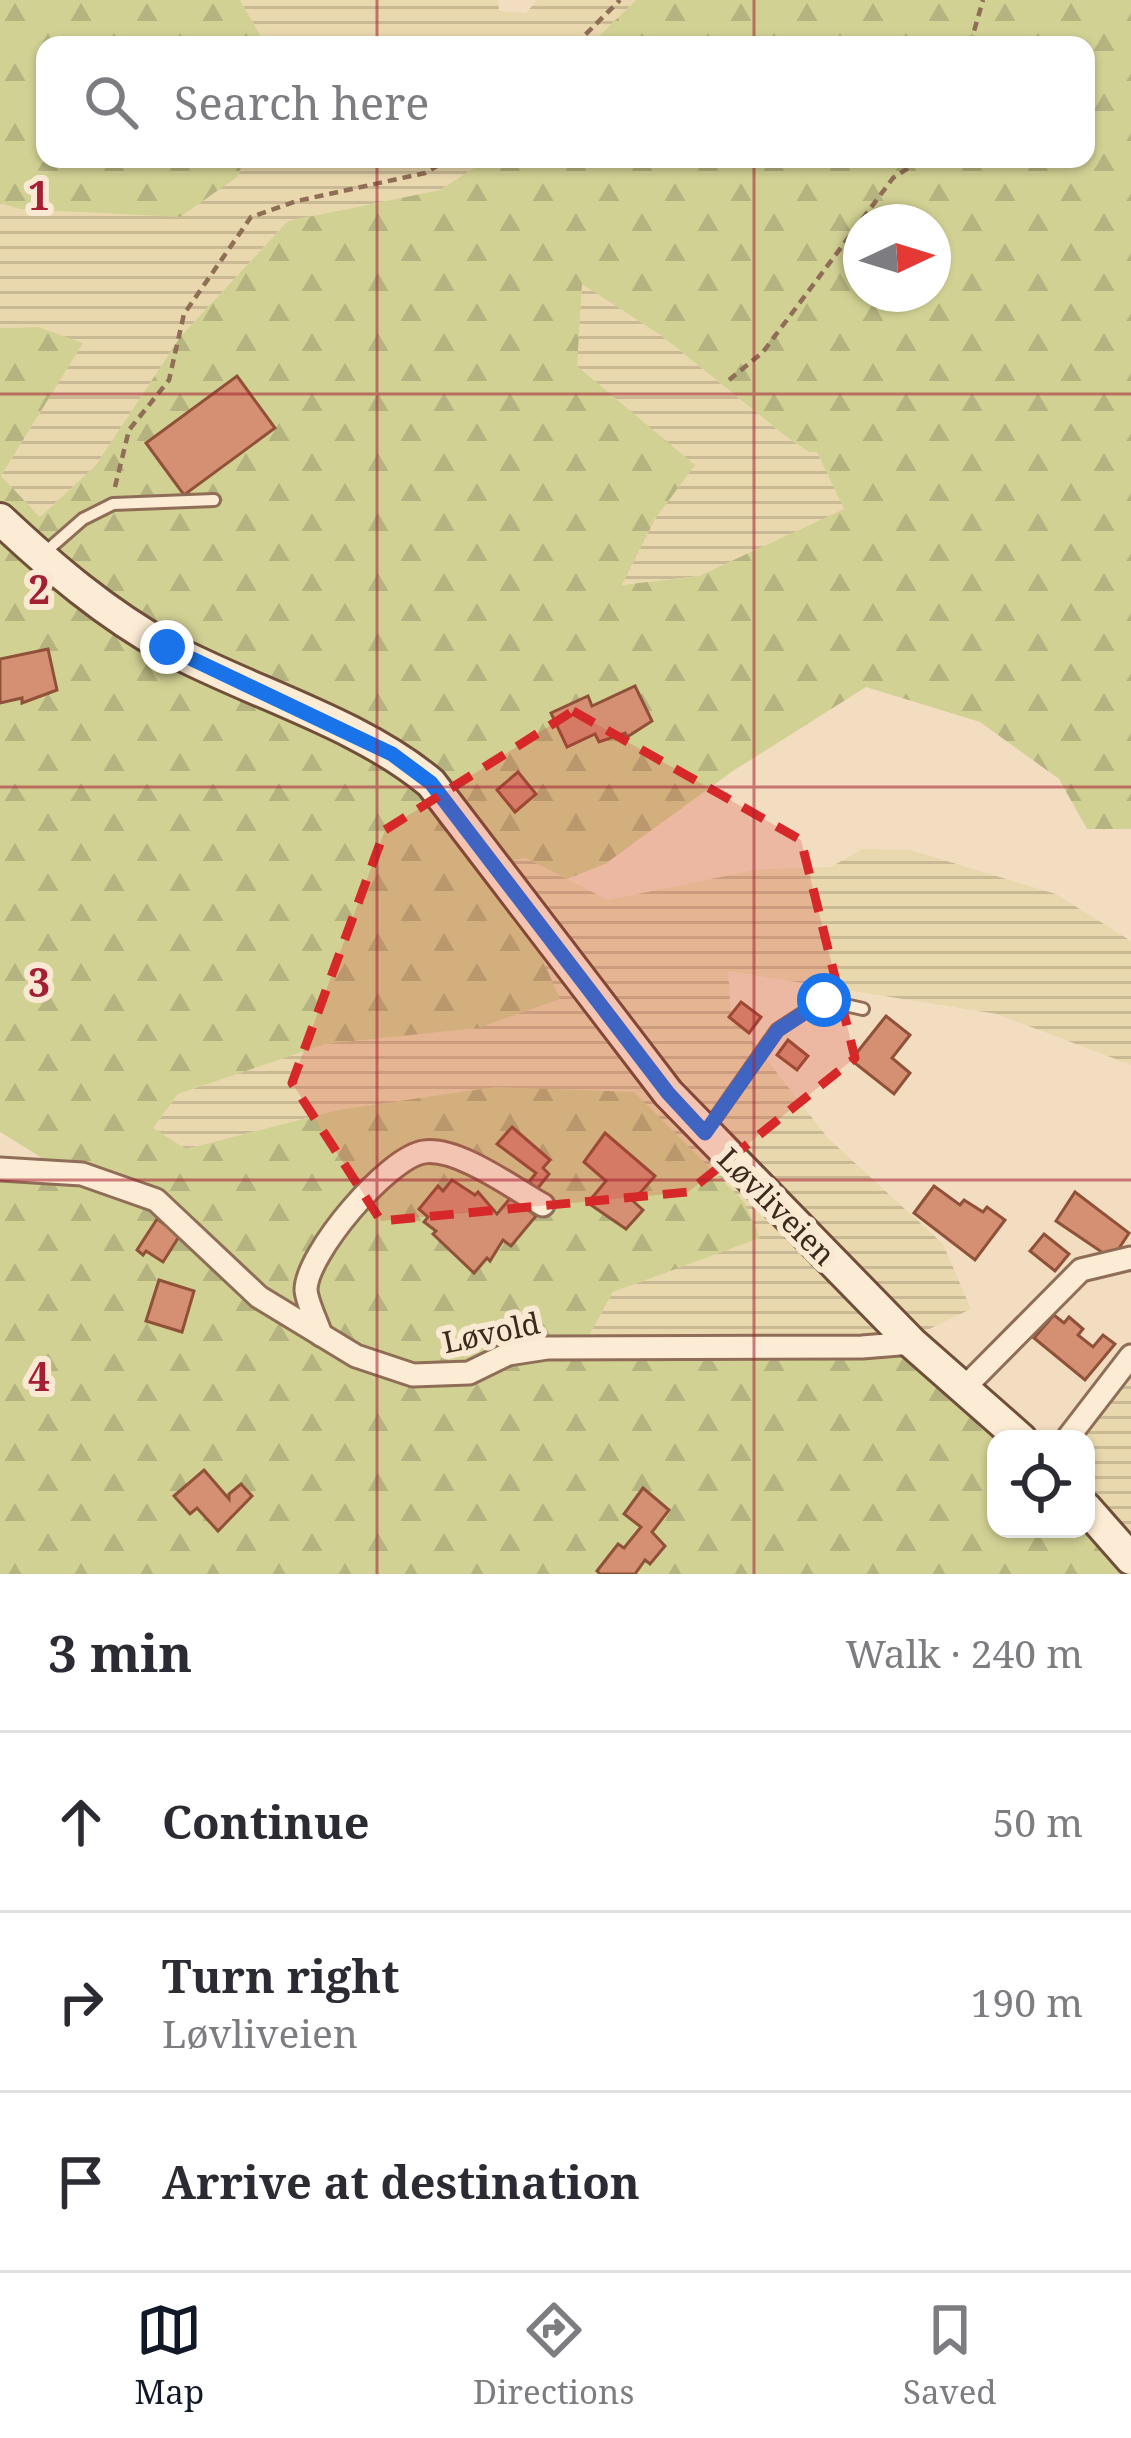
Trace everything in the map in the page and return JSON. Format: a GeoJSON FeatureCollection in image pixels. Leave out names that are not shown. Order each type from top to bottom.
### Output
{"type":"FeatureCollection","features":[{"type":"Feature","properties":{"kind":"main road","name":"Løvliveien"},"geometry":{"type":"LineString","coordinates":[[0,518],[107,609],[167,647],[392,754],[431,783],[668,1093],[912,1343],[1011,1430]]}},
{"type":"Feature","properties":{"kind":"main road"},"geometry":{"type":"LineString","coordinates":[[1095,1518],[1131,1559]]}},
{"type":"Feature","properties":{"kind":"street"},"geometry":{"type":"LineString","coordinates":[[321,1334],[306,1289],[319,1251],[388,1170],[424,1152],[460,1158],[543,1205]]}},
{"type":"Feature","properties":{"kind":"street","name":"Løvold"},"geometry":{"type":"LineString","coordinates":[[0,1169],[82,1174],[155,1200],[259,1297],[356,1356],[413,1375],[469,1372],[508,1354],[547,1348],[912,1343]]}},
{"type":"Feature","properties":{"kind":"street"},"geometry":{"type":"LineString","coordinates":[[966,1387],[1081,1270],[1131,1258]]}},
{"type":"Feature","properties":{"kind":"street"},"geometry":{"type":"LineString","coordinates":[[1074,1430],[1131,1356]]}},
{"type":"Feature","properties":{"kind":"lane"},"geometry":{"type":"LineString","coordinates":[[40,556],[83,519],[113,504],[214,500]]}},
{"type":"Feature","properties":{"kind":"lane"},"geometry":{"type":"LineString","coordinates":[[705,1133],[778,1030],[824,1000],[862,1009]]}},
{"type":"Feature","properties":{"kind":"path"},"geometry":{"type":"LineString","coordinates":[[584,36],[620,0]]}},
{"type":"Feature","properties":{"kind":"path"},"geometry":{"type":"LineString","coordinates":[[973,36],[983,0]]}},
{"type":"Feature","properties":{"kind":"path"},"geometry":{"type":"LineString","coordinates":[[113,504],[117,468],[129,430],[169,380],[184,314],[251,217],[432,168]]}},
{"type":"Feature","properties":{"kind":"path"},"geometry":{"type":"LineString","coordinates":[[729,380],[763,352],[893,178],[908,168]]}},
{"type":"Feature","properties":{"kind":"highlighted area"},"geometry":{"type":"Polygon","coordinates":[[[573,711],[801,840],[855,1058],[688,1192],[381,1221],[292,1083],[385,830],[573,711]]]}},
{"type":"Feature","properties":{"kind":"shaded area"},"geometry":{"type":"Polygon","coordinates":[[[240,0],[498,0],[499,11],[526,13],[537,0],[636,0],[599,36],[261,36],[240,0]]]}},
{"type":"Feature","properties":{"kind":"shaded area"},"geometry":{"type":"Polygon","coordinates":[[[241,168],[474,168],[440,190],[288,221],[181,336],[96,465],[40,517],[1,476],[82,344],[38,327],[0,328],[0,203],[29,208],[237,177],[241,168]]]}},
{"type":"Feature","properties":{"kind":"shaded area"},"geometry":{"type":"Polygon","coordinates":[[[582,283],[662,336],[788,438],[817,452],[845,509],[699,576],[620,585],[655,519],[694,465],[576,366],[582,283]]]}},
{"type":"Feature","properties":{"kind":"shaded area"},"geometry":{"type":"Polygon","coordinates":[[[862,849],[910,850],[1056,894],[1131,941],[1131,1065],[997,1014],[728,971],[731,1014],[828,1138],[943,1244],[971,1309],[902,1342],[585,1342],[613,1292],[759,1237],[338,1110],[186,1149],[153,1128],[178,1094],[325,1043],[478,1028],[486,865],[526,858],[608,900],[760,869],[831,867],[862,849]]]}},
{"type":"Feature","properties":{"kind":"shaded area"},"geometry":{"type":"Polygon","coordinates":[[[1131,1368],[1131,1553],[1095,1504],[1095,1430],[1084,1430],[1131,1368]]]}},
{"type":"Feature","properties":{"kind":"green space"},"geometry":{"type":"Polygon","coordinates":[[[0,0],[240,0],[261,36],[36,36],[36,168],[241,168],[237,177],[180,217],[21,209],[0,203],[0,0]]]}},
{"type":"Feature","properties":{"kind":"green space"},"geometry":{"type":"Polygon","coordinates":[[[636,0],[1131,0],[1131,829],[1087,829],[1059,779],[980,722],[866,687],[733,771],[605,864],[567,879],[526,858],[487,865],[531,933],[560,999],[478,1028],[325,1044],[178,1094],[153,1128],[186,1149],[338,1110],[495,1087],[634,1092],[745,1203],[760,1238],[613,1292],[586,1341],[902,1342],[994,1430],[987,1430],[987,1538],[1095,1535],[1131,1561],[1131,1574],[0,1574],[0,1171],[51,1170],[39,1156],[0,1132],[0,328],[38,327],[83,343],[1,476],[40,517],[96,465],[181,336],[288,221],[440,190],[474,168],[1095,168],[1095,36],[599,36],[636,0]],[[582,284],[577,366],[695,465],[655,519],[622,585],[699,576],[844,509],[817,452],[788,438],[662,336],[582,284]]]}},
{"type":"Feature","properties":{"kind":"building"},"geometry":{"type":"Polygon","coordinates":[[[237,376],[275,428],[184,495],[146,443],[237,376]]]}},
{"type":"Feature","properties":{"kind":"building"},"geometry":{"type":"Polygon","coordinates":[[[48,649],[57,690],[22,703],[22,698],[0,703],[0,659],[48,649]]]}},
{"type":"Feature","properties":{"kind":"building"},"geometry":{"type":"Polygon","coordinates":[[[635,686],[652,721],[627,737],[625,733],[599,742],[595,734],[567,747],[551,713],[588,696],[592,706],[635,686]]]}},
{"type":"Feature","properties":{"kind":"building"},"geometry":{"type":"Polygon","coordinates":[[[518,772],[536,794],[515,812],[497,790],[518,772]]]}},
{"type":"Feature","properties":{"kind":"building"},"geometry":{"type":"Polygon","coordinates":[[[741,1002],[761,1017],[749,1033],[729,1017],[741,1002]]]}},
{"type":"Feature","properties":{"kind":"building"},"geometry":{"type":"Polygon","coordinates":[[[886,1016],[910,1035],[892,1058],[910,1073],[894,1094],[851,1060],[886,1016]]]}},
{"type":"Feature","properties":{"kind":"building"},"geometry":{"type":"Polygon","coordinates":[[[788,1040],[808,1056],[797,1070],[777,1055],[788,1040]]]}},
{"type":"Feature","properties":{"kind":"building"},"geometry":{"type":"Polygon","coordinates":[[[512,1127],[550,1160],[543,1168],[549,1174],[537,1189],[529,1182],[536,1173],[497,1144],[512,1127]]]}},
{"type":"Feature","properties":{"kind":"building"},"geometry":{"type":"Polygon","coordinates":[[[605,1133],[655,1176],[633,1201],[643,1210],[626,1229],[591,1205],[606,1181],[584,1162],[605,1133]]]}},
{"type":"Feature","properties":{"kind":"building"},"geometry":{"type":"Polygon","coordinates":[[[452,1180],[475,1195],[478,1192],[497,1214],[512,1196],[536,1216],[511,1246],[503,1240],[490,1261],[487,1258],[474,1273],[433,1234],[436,1231],[424,1222],[428,1217],[419,1209],[438,1186],[443,1191],[452,1180]]]}},
{"type":"Feature","properties":{"kind":"building"},"geometry":{"type":"Polygon","coordinates":[[[934,1186],[960,1205],[964,1200],[983,1212],[987,1207],[1005,1220],[975,1260],[914,1213],[934,1186]]]}},
{"type":"Feature","properties":{"kind":"building"},"geometry":{"type":"Polygon","coordinates":[[[1075,1192],[1129,1233],[1112,1259],[1056,1221],[1075,1192]]]}},
{"type":"Feature","properties":{"kind":"building"},"geometry":{"type":"Polygon","coordinates":[[[157,1219],[180,1235],[163,1262],[137,1250],[157,1219]]]}},
{"type":"Feature","properties":{"kind":"building"},"geometry":{"type":"Polygon","coordinates":[[[1044,1234],[1069,1254],[1055,1271],[1030,1251],[1044,1234]]]}},
{"type":"Feature","properties":{"kind":"building"},"geometry":{"type":"Polygon","coordinates":[[[159,1280],[194,1291],[182,1332],[146,1321],[159,1280]]]}},
{"type":"Feature","properties":{"kind":"building"},"geometry":{"type":"Polygon","coordinates":[[[1054,1315],[1064,1323],[1069,1317],[1083,1329],[1078,1335],[1093,1347],[1103,1335],[1115,1344],[1085,1380],[1034,1338],[1054,1315]]]}},
{"type":"Feature","properties":{"kind":"building"},"geometry":{"type":"Polygon","coordinates":[[[204,1470],[229,1499],[241,1484],[252,1496],[218,1531],[197,1508],[190,1514],[174,1496],[204,1470]]]}},
{"type":"Feature","properties":{"kind":"building"},"geometry":{"type":"Polygon","coordinates":[[[643,1488],[669,1510],[652,1532],[665,1546],[635,1574],[600,1574],[597,1571],[618,1544],[624,1548],[641,1527],[624,1514],[643,1488]]]}},
{"type":"Feature","properties":{"kind":"route"},"geometry":{"type":"LineString","coordinates":[[167,647],[392,754],[431,783],[668,1093],[705,1133],[778,1030],[824,1000]]}}]}
